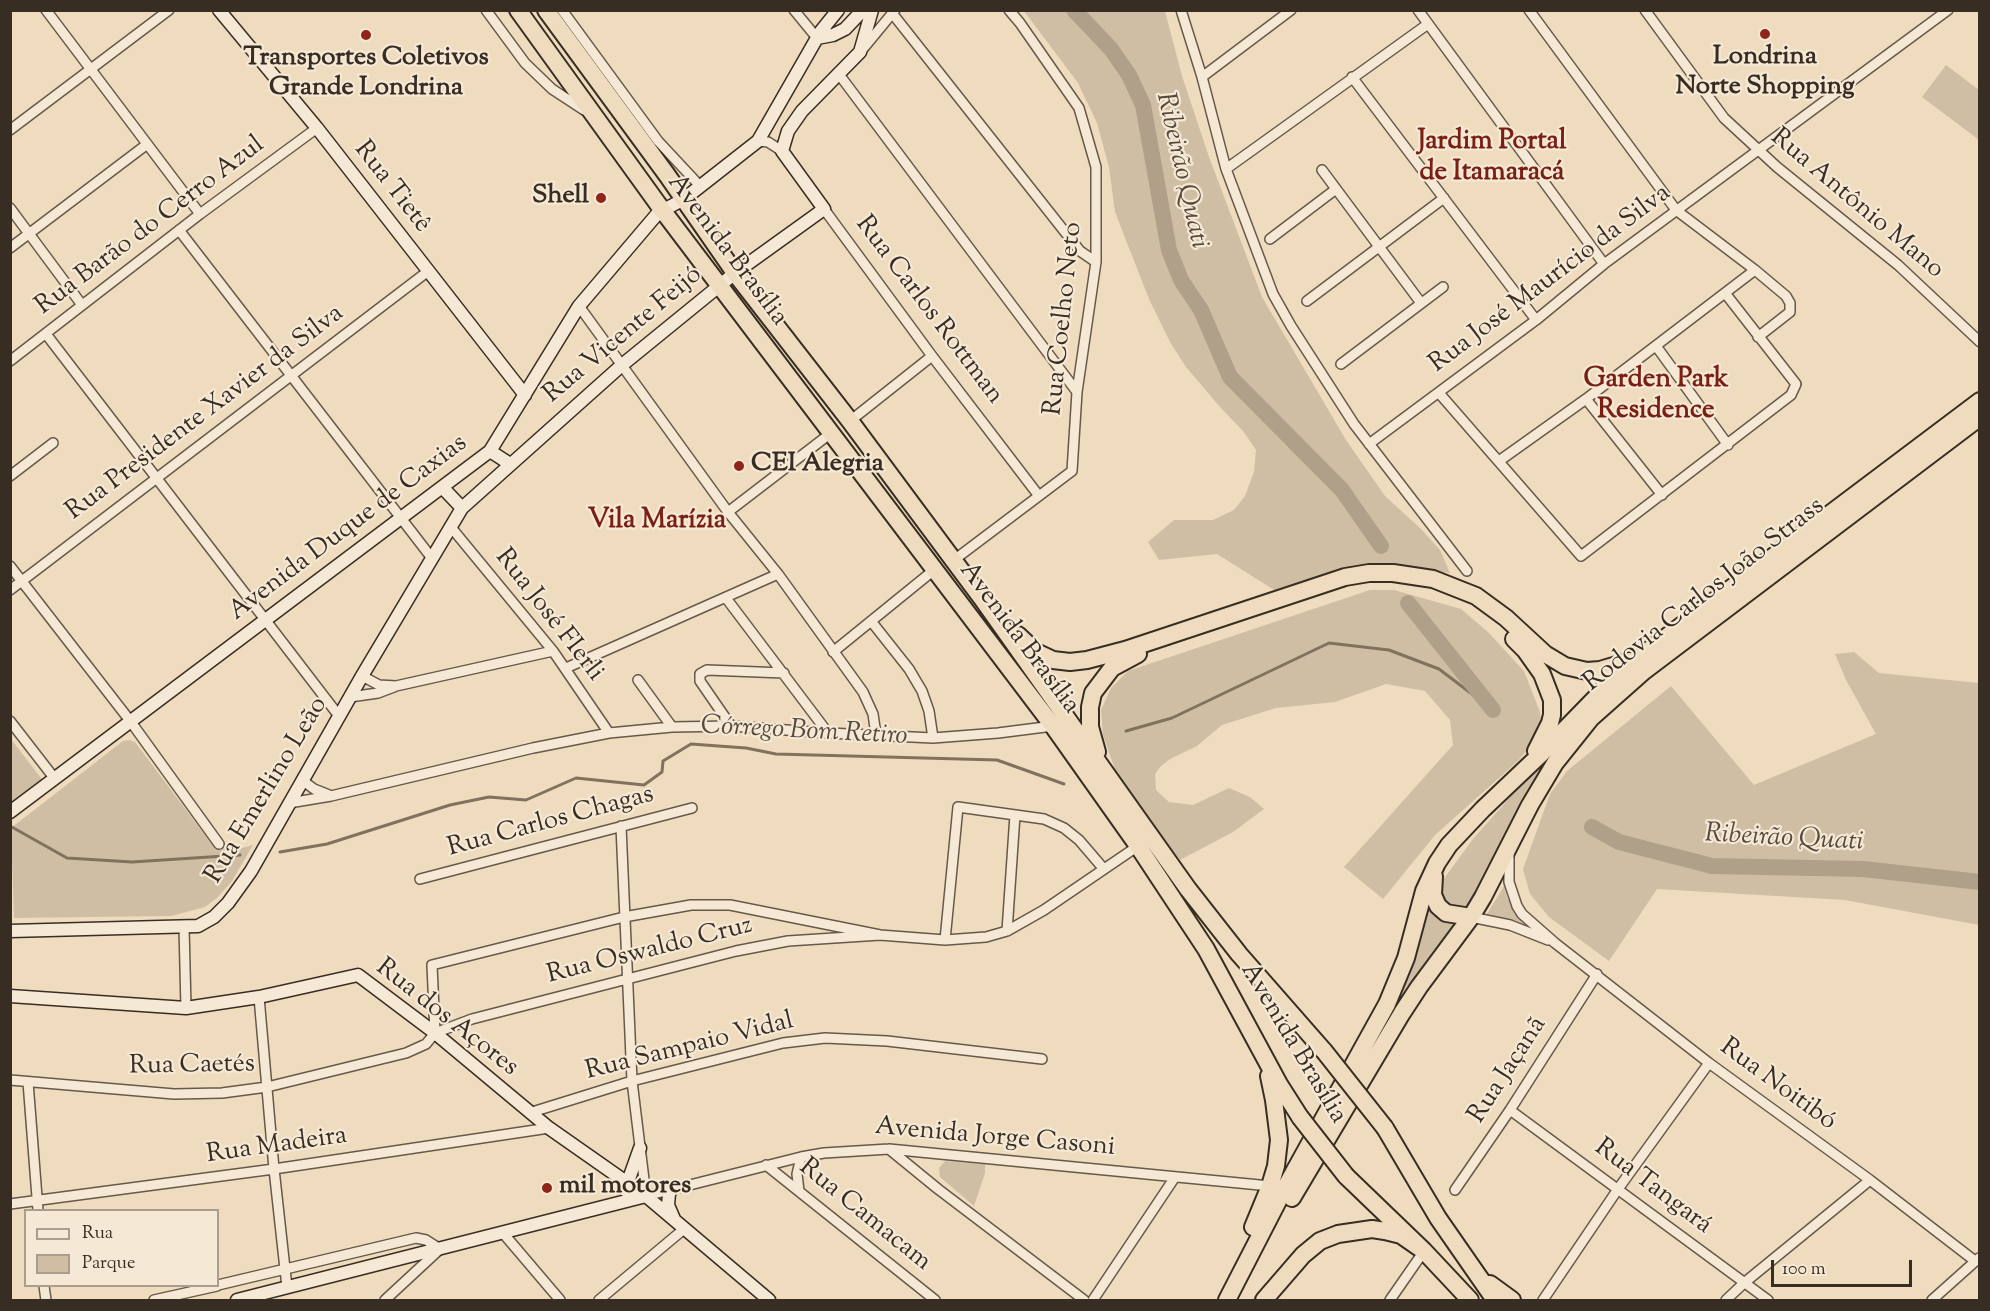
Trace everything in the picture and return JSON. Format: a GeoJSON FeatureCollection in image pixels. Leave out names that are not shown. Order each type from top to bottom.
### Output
{"type":"FeatureCollection","features":[{"type":"Feature","properties":{"kind":"highway","name":"Avenida Brasília"},"geometry":{"type":"LineString","coordinates":[[518,10],[663,211],[1053,726],[1138,846],[1206,949],[1300,1117],[1346,1176],[1424,1251],[1470,1300]]}},
{"type":"Feature","properties":{"kind":"highway","name":"Avenida Brasília"},"geometry":{"type":"LineString","coordinates":[[546,10],[667,175],[735,273],[850,421],[983,600],[1214,923],[1324,1051],[1384,1128],[1438,1218],[1496,1300]]}},
{"type":"Feature","properties":{"kind":"highway"},"geometry":{"type":"LineString","coordinates":[[658,141],[667,175]]}},
{"type":"Feature","properties":{"kind":"highway","name":"Rodovia Carlos João Strass"},"geometry":{"type":"LineString","coordinates":[[1227,1300],[1279,1199],[1387,1004],[1406,958],[1419,904],[1437,863],[1461,831],[1612,681],[1644,654],[1980,401]]}},
{"type":"Feature","properties":{"kind":"highway","name":"Rodovia Carlos João Strass"},"geometry":{"type":"LineString","coordinates":[[1239,1300],[1290,1201],[1402,1013],[1471,917],[1494,878],[1530,805],[1555,764],[1579,732],[1605,704],[1638,675],[1980,417]]}},
{"type":"Feature","properties":{"kind":"highway"},"geometry":{"type":"LineString","coordinates":[[983,600],[1036,652],[1053,660],[1070,662],[1125,650],[1345,578],[1370,573],[1393,573],[1433,579],[1476,596],[1506,618],[1545,654],[1565,666],[1587,671],[1600,670],[1624,664],[1644,654]]}},
{"type":"Feature","properties":{"kind":"highway"},"geometry":{"type":"LineString","coordinates":[[1101,766],[1093,741],[1090,707],[1093,693],[1112,668],[1130,657],[1362,582],[1414,585],[1450,595],[1481,611],[1525,650],[1542,674],[1552,700],[1552,715],[1543,738],[1518,776]]}},
{"type":"Feature","properties":{"kind":"highway"},"geometry":{"type":"LineString","coordinates":[[1437,863],[1432,886],[1438,906],[1446,913],[1471,917]]}},
{"type":"Feature","properties":{"kind":"highway"},"geometry":{"type":"LineString","coordinates":[[1216,1300],[1230,1279],[1270,1186],[1276,1166],[1280,1140],[1271,1081],[1260,1049]]}},
{"type":"Feature","properties":{"kind":"highway"},"geometry":{"type":"LineString","coordinates":[[1264,1300],[1303,1254],[1320,1241],[1338,1234],[1372,1229],[1385,1230],[1401,1235],[1424,1251]]}},
{"type":"Feature","properties":{"kind":"highway"},"geometry":{"type":"LineString","coordinates":[[1473,1269],[1512,1300]]}},
{"type":"Feature","properties":{"kind":"street"},"geometry":{"type":"LineString","coordinates":[[46,10],[200,214]]}},
{"type":"Feature","properties":{"kind":"street"},"geometry":{"type":"LineString","coordinates":[[10,130],[169,10]]}},
{"type":"Feature","properties":{"kind":"street","name":"Rua Tietê"},"geometry":{"type":"LineString","coordinates":[[219,10],[317,128],[525,395]]}},
{"type":"Feature","properties":{"kind":"street"},"geometry":{"type":"LineString","coordinates":[[486,10],[525,63],[552,88],[598,120]]}},
{"type":"Feature","properties":{"kind":"street"},"geometry":{"type":"LineString","coordinates":[[562,10],[658,141],[700,186]]}},
{"type":"Feature","properties":{"kind":"street"},"geometry":{"type":"LineString","coordinates":[[794,10],[817,38],[832,35],[844,29],[863,10]]}},
{"type":"Feature","properties":{"kind":"street","name":"Avenida Duque de Caxias"},"geometry":{"type":"LineString","coordinates":[[10,812],[490,451],[579,306],[658,213],[684,199],[758,141],[817,38],[838,10]]}},
{"type":"Feature","properties":{"kind":"street"},"geometry":{"type":"LineString","coordinates":[[860,52],[872,10]]}},
{"type":"Feature","properties":{"kind":"street","name":"Rua Coelho Neto"},"geometry":{"type":"LineString","coordinates":[[954,561],[1072,471],[1077,392],[1096,262],[1096,167],[1079,108],[1009,10]]}},
{"type":"Feature","properties":{"kind":"street"},"geometry":{"type":"LineString","coordinates":[[1181,10],[1202,77],[1226,169],[1273,294],[1291,326],[1369,444],[1467,571]]}},
{"type":"Feature","properties":{"kind":"street"},"geometry":{"type":"LineString","coordinates":[[1202,77],[1291,10]]}},
{"type":"Feature","properties":{"kind":"street"},"geometry":{"type":"LineString","coordinates":[[1418,10],[1604,264]]}},
{"type":"Feature","properties":{"kind":"street"},"geometry":{"type":"LineString","coordinates":[[1529,10],[1676,210],[1786,296],[1790,303],[1790,312],[1758,337]]}},
{"type":"Feature","properties":{"kind":"street","name":"Rua Antônio Mano"},"geometry":{"type":"LineString","coordinates":[[1645,10],[1724,118],[1759,150],[1898,265],[1980,342]]}},
{"type":"Feature","properties":{"kind":"street","name":"Rua José Maurício da Silva"},"geometry":{"type":"LineString","coordinates":[[1369,444],[1536,320],[1604,264],[1676,210],[1948,10]]}},
{"type":"Feature","properties":{"kind":"street"},"geometry":{"type":"LineString","coordinates":[[758,141],[768,142],[782,151],[788,131],[802,111],[860,52],[894,12],[1080,251],[1096,262]]}},
{"type":"Feature","properties":{"kind":"street"},"geometry":{"type":"LineString","coordinates":[[1226,169],[1428,24]]}},
{"type":"Feature","properties":{"kind":"street"},"geometry":{"type":"LineString","coordinates":[[838,73],[1077,392]]}},
{"type":"Feature","properties":{"kind":"street"},"geometry":{"type":"LineString","coordinates":[[1352,77],[1536,320]]}},
{"type":"Feature","properties":{"kind":"street","name":"Rua Barão do Cerro Azul"},"geometry":{"type":"LineString","coordinates":[[10,361],[200,214],[317,128]]}},
{"type":"Feature","properties":{"kind":"street"},"geometry":{"type":"LineString","coordinates":[[10,248],[146,145]]}},
{"type":"Feature","properties":{"kind":"street","name":"Rua Carlos Rottman"},"geometry":{"type":"LineString","coordinates":[[782,151],[932,356],[1039,496]]}},
{"type":"Feature","properties":{"kind":"street"},"geometry":{"type":"LineString","coordinates":[[1322,170],[1421,303]]}},
{"type":"Feature","properties":{"kind":"street"},"geometry":{"type":"LineString","coordinates":[[1270,239],[1336,189]]}},
{"type":"Feature","properties":{"kind":"street"},"geometry":{"type":"LineString","coordinates":[[1307,302],[1444,198]]}},
{"type":"Feature","properties":{"kind":"street"},"geometry":{"type":"LineString","coordinates":[[10,208],[82,305]]}},
{"type":"Feature","properties":{"kind":"street","name":"Rua Vicente Feijó"},"geometry":{"type":"LineString","coordinates":[[462,508],[622,365],[735,273],[824,209]]}},
{"type":"Feature","properties":{"kind":"street"},"geometry":{"type":"LineString","coordinates":[[179,230],[431,557]]}},
{"type":"Feature","properties":{"kind":"street"},"geometry":{"type":"LineString","coordinates":[[1499,461],[1586,399],[1755,270]]}},
{"type":"Feature","properties":{"kind":"street","name":"Rua Presidente Xavier da Silva"},"geometry":{"type":"LineString","coordinates":[[10,590],[427,272]]}},
{"type":"Feature","properties":{"kind":"street"},"geometry":{"type":"LineString","coordinates":[[1341,364],[1443,287]]}},
{"type":"Feature","properties":{"kind":"street"},"geometry":{"type":"LineString","coordinates":[[1439,393],[1581,556],[1791,395],[1796,384],[1725,293]]}},
{"type":"Feature","properties":{"kind":"street"},"geometry":{"type":"LineString","coordinates":[[579,306],[728,512],[778,574],[869,703],[876,735]]}},
{"type":"Feature","properties":{"kind":"street"},"geometry":{"type":"LineString","coordinates":[[46,334],[339,716]]}},
{"type":"Feature","properties":{"kind":"street"},"geometry":{"type":"LineString","coordinates":[[1656,346],[1728,445]]}},
{"type":"Feature","properties":{"kind":"street"},"geometry":{"type":"LineString","coordinates":[[850,421],[932,356]]}},
{"type":"Feature","properties":{"kind":"street"},"geometry":{"type":"LineString","coordinates":[[1586,399],[1662,495]]}},
{"type":"Feature","properties":{"kind":"street"},"geometry":{"type":"LineString","coordinates":[[728,512],[831,433]]}},
{"type":"Feature","properties":{"kind":"street"},"geometry":{"type":"LineString","coordinates":[[10,476],[53,443]]}},
{"type":"Feature","properties":{"kind":"street"},"geometry":{"type":"LineString","coordinates":[[490,451],[510,464]]}},
{"type":"Feature","properties":{"kind":"street"},"geometry":{"type":"LineString","coordinates":[[442,488],[462,508]]}},
{"type":"Feature","properties":{"kind":"street","name":"Rua Emerlino Leão"},"geometry":{"type":"LineString","coordinates":[[10,931],[184,927],[198,926],[214,917],[237,893],[431,557],[462,508]]}},
{"type":"Feature","properties":{"kind":"street","name":"Rua José FIerli"},"geometry":{"type":"LineString","coordinates":[[450,526],[553,651],[609,733]]}},
{"type":"Feature","properties":{"kind":"street"},"geometry":{"type":"LineString","coordinates":[[10,566],[131,722],[219,844]]}},
{"type":"Feature","properties":{"kind":"street"},"geometry":{"type":"LineString","coordinates":[[833,652],[934,570]]}},
{"type":"Feature","properties":{"kind":"street"},"geometry":{"type":"LineString","coordinates":[[566,668],[778,574]]}},
{"type":"Feature","properties":{"kind":"street"},"geometry":{"type":"LineString","coordinates":[[726,598],[828,734]]}},
{"type":"Feature","properties":{"kind":"street"},"geometry":{"type":"LineString","coordinates":[[871,621],[909,669],[922,691],[929,711],[933,738]]}},
{"type":"Feature","properties":{"kind":"street"},"geometry":{"type":"LineString","coordinates":[[350,697],[378,693],[396,686],[553,651]]}},
{"type":"Feature","properties":{"kind":"street"},"geometry":{"type":"LineString","coordinates":[[730,726],[700,681],[699,674],[707,670],[784,673]]}},
{"type":"Feature","properties":{"kind":"street"},"geometry":{"type":"LineString","coordinates":[[362,676],[379,685],[396,686]]}},
{"type":"Feature","properties":{"kind":"street"},"geometry":{"type":"LineString","coordinates":[[638,680],[672,727]]}},
{"type":"Feature","properties":{"kind":"street"},"geometry":{"type":"LineString","coordinates":[[10,721],[55,779]]}},
{"type":"Feature","properties":{"kind":"street"},"geometry":{"type":"LineString","coordinates":[[289,803],[331,796],[533,748],[609,733],[672,727],[730,726],[828,734],[933,738],[1053,726]]}},
{"type":"Feature","properties":{"kind":"street"},"geometry":{"type":"LineString","coordinates":[[302,780],[314,789],[331,796]]}},
{"type":"Feature","properties":{"kind":"street"},"geometry":{"type":"LineString","coordinates":[[945,940],[958,807],[1044,819],[1064,828],[1079,840],[1103,868]]}},
{"type":"Feature","properties":{"kind":"street","name":"Rua Carlos Chagas"},"geometry":{"type":"LineString","coordinates":[[420,879],[693,808]]}},
{"type":"Feature","properties":{"kind":"street"},"geometry":{"type":"LineString","coordinates":[[1007,931],[1015,815]]}},
{"type":"Feature","properties":{"kind":"street"},"geometry":{"type":"LineString","coordinates":[[621,826],[632,1081],[645,1196]]}},
{"type":"Feature","properties":{"kind":"street"},"geometry":{"type":"LineString","coordinates":[[435,1033],[432,965],[624,916],[691,904],[730,905],[880,935],[945,940],[986,937],[1007,931],[1044,910],[1138,846]]}},
{"type":"Feature","properties":{"kind":"street","name":"Rua Noitibó"},"geometry":{"type":"LineString","coordinates":[[1509,846],[1509,882],[1513,898],[1522,914],[1555,944],[1597,974],[1709,1063],[1977,1259]]}},
{"type":"Feature","properties":{"kind":"street","name":"Rua Noitibó"},"geometry":{"type":"LineString","coordinates":[[1471,917],[1510,925],[1555,944]]}},
{"type":"Feature","properties":{"kind":"street"},"geometry":{"type":"LineString","coordinates":[[184,927],[186,1008]]}},
{"type":"Feature","properties":{"kind":"street","name":"Rua Oswaldo Cruz"},"geometry":{"type":"LineString","coordinates":[[435,1033],[482,1017],[736,951],[788,941],[880,935]]}},
{"type":"Feature","properties":{"kind":"street","name":"Rua Jaçanã"},"geometry":{"type":"LineString","coordinates":[[1455,1190],[1510,1110],[1597,974]]}},
{"type":"Feature","properties":{"kind":"street","name":"Rua dos Açores"},"geometry":{"type":"LineString","coordinates":[[10,996],[186,1008],[259,997],[358,975],[435,1033],[529,1113],[645,1196],[769,1300]]}},
{"type":"Feature","properties":{"kind":"street"},"geometry":{"type":"LineString","coordinates":[[259,997],[287,1287]]}},
{"type":"Feature","properties":{"kind":"street","name":"Rua Caetés"},"geometry":{"type":"LineString","coordinates":[[10,1080],[174,1094],[222,1094],[267,1087],[406,1053],[426,1044],[435,1033]]}},
{"type":"Feature","properties":{"kind":"street","name":"Rua Sampaio Vidal"},"geometry":{"type":"LineString","coordinates":[[529,1113],[632,1081],[783,1043],[825,1038],[887,1041],[1042,1059]]}},
{"type":"Feature","properties":{"kind":"street"},"geometry":{"type":"LineString","coordinates":[[1543,1300],[1618,1189],[1709,1063]]}},
{"type":"Feature","properties":{"kind":"street"},"geometry":{"type":"LineString","coordinates":[[28,1082],[37,1205]]}},
{"type":"Feature","properties":{"kind":"street","name":"Rua Tangará"},"geometry":{"type":"LineString","coordinates":[[1510,1110],[1768,1300]]}},
{"type":"Feature","properties":{"kind":"street","name":"Rua Madeira"},"geometry":{"type":"LineString","coordinates":[[10,1204],[37,1205],[549,1128]]}},
{"type":"Feature","properties":{"kind":"street"},"geometry":{"type":"LineString","coordinates":[[613,1205],[628,1184],[640,1148]]}},
{"type":"Feature","properties":{"kind":"street"},"geometry":{"type":"LineString","coordinates":[[889,1149],[1084,1300]]}},
{"type":"Feature","properties":{"kind":"street","name":"Avenida Jorge Casoni"},"geometry":{"type":"LineString","coordinates":[[237,1300],[672,1188],[801,1157],[832,1152],[889,1149],[1270,1186]]}},
{"type":"Feature","properties":{"kind":"street"},"geometry":{"type":"LineString","coordinates":[[799,1191],[798,1174],[801,1157]]}},
{"type":"Feature","properties":{"kind":"street","name":"Rua Camacam"},"geometry":{"type":"LineString","coordinates":[[766,1165],[935,1300]]}},
{"type":"Feature","properties":{"kind":"street"},"geometry":{"type":"LineString","coordinates":[[1093,1300],[1175,1177]]}},
{"type":"Feature","properties":{"kind":"street"},"geometry":{"type":"LineString","coordinates":[[599,1300],[680,1226],[668,1204],[672,1188],[656,1186],[643,1178]]}},
{"type":"Feature","properties":{"kind":"street"},"geometry":{"type":"LineString","coordinates":[[1726,1300],[1870,1180]]}},
{"type":"Feature","properties":{"kind":"street"},"geometry":{"type":"LineString","coordinates":[[503,1233],[560,1300]]}},
{"type":"Feature","properties":{"kind":"street"},"geometry":{"type":"LineString","coordinates":[[219,1285],[416,1238],[426,1240],[440,1249],[385,1300]]}},
{"type":"Feature","properties":{"kind":"street"},"geometry":{"type":"LineString","coordinates":[[1390,1300],[1424,1251]]}},
{"type":"Feature","properties":{"kind":"street"},"geometry":{"type":"LineString","coordinates":[[1932,1300],[1977,1259]]}},
{"type":"Feature","properties":{"kind":"street"},"geometry":{"type":"LineString","coordinates":[[154,1300],[212,1287]]}},
{"type":"Feature","properties":{"kind":"green space"},"geometry":{"type":"Polygon","coordinates":[[[1024,11],[1165,11],[1182,76],[1209,157],[1262,297],[1346,440],[1385,496],[1440,550],[1450,573],[1377,565],[1279,593],[1217,554],[1159,560],[1148,542],[1174,520],[1213,520],[1234,510],[1245,496],[1254,472],[1256,450],[1243,431],[1186,367],[1170,342],[1149,299],[1115,212],[1109,167],[1097,123],[1078,83],[1024,11]]]}},
{"type":"Feature","properties":{"kind":"green space"},"geometry":{"type":"Polygon","coordinates":[[[1946,65],[1979,90],[1979,140],[1922,97],[1946,65]]]}},
{"type":"Feature","properties":{"kind":"green space"},"geometry":{"type":"Polygon","coordinates":[[[1370,590],[1394,590],[1461,609],[1488,632],[1524,671],[1540,712],[1542,727],[1538,737],[1518,761],[1435,835],[1383,899],[1344,867],[1453,745],[1450,720],[1425,691],[1386,684],[1335,702],[1276,708],[1222,725],[1197,746],[1170,759],[1160,767],[1155,774],[1156,790],[1169,802],[1193,805],[1229,788],[1250,797],[1264,809],[1233,832],[1180,860],[1120,784],[1103,735],[1101,710],[1111,688],[1128,671],[1370,590]]]}},
{"type":"Feature","properties":{"kind":"green space"},"geometry":{"type":"Polygon","coordinates":[[[1854,652],[1879,673],[1979,683],[1979,925],[1845,900],[1657,889],[1609,961],[1549,917],[1530,894],[1523,869],[1550,794],[1567,771],[1671,686],[1754,785],[1876,734],[1846,680],[1835,654],[1854,652]]]}},
{"type":"Feature","properties":{"kind":"green space"},"geometry":{"type":"Polygon","coordinates":[[[1563,738],[1468,908],[1458,911],[1442,901],[1440,884],[1473,839],[1563,738]]]}},
{"type":"Feature","properties":{"kind":"green space"},"geometry":{"type":"Polygon","coordinates":[[[11,739],[44,782],[11,807],[11,739]]]}},
{"type":"Feature","properties":{"kind":"green space"},"geometry":{"type":"Polygon","coordinates":[[[123,741],[135,742],[213,846],[242,848],[253,845],[232,881],[218,897],[205,907],[171,916],[14,918],[11,828],[123,741]]]}},
{"type":"Feature","properties":{"kind":"green space"},"geometry":{"type":"Polygon","coordinates":[[[1504,886],[1507,898],[1518,913],[1541,934],[1517,921],[1487,914],[1504,886]]]}},
{"type":"Feature","properties":{"kind":"green space"},"geometry":{"type":"Polygon","coordinates":[[[1429,903],[1460,922],[1401,995],[1429,903]]]}},
{"type":"Feature","properties":{"kind":"green space"},"geometry":{"type":"Polygon","coordinates":[[[945,1161],[985,1164],[985,1173],[974,1206],[940,1177],[939,1168],[945,1161]]]}},
{"type":"Feature","properties":{"kind":"waterway","name":"Ribeirão Quati"},"geometry":{"type":"LineString","coordinates":[[1074,10],[1111,49],[1129,75],[1143,105],[1169,250],[1181,280],[1201,310],[1230,377],[1342,490],[1381,546]]}},
{"type":"Feature","properties":{"kind":"waterway","name":"Ribeirão Quati"},"geometry":{"type":"LineString","coordinates":[[1408,603],[1493,710]]}},
{"type":"Feature","properties":{"kind":"waterway","name":"Córrego Bom Retiro"},"geometry":{"type":"LineString","coordinates":[[1126,731],[1172,718],[1329,643],[1389,650],[1439,669],[1493,710]]}},
{"type":"Feature","properties":{"kind":"waterway","name":"Córrego Bom Retiro"},"geometry":{"type":"LineString","coordinates":[[280,852],[327,844],[450,805],[489,797],[526,800],[576,778],[644,785],[662,772],[663,761],[691,744],[746,748],[776,754],[997,760],[1064,784]]}},
{"type":"Feature","properties":{"kind":"waterway","name":"Córrego Bom Retiro"},"geometry":{"type":"LineString","coordinates":[[10,826],[67,858],[132,862],[240,855]]}},
{"type":"Feature","properties":{"kind":"waterway","name":"Ribeirão Quati"},"geometry":{"type":"LineString","coordinates":[[1592,827],[1619,842],[1712,866],[1863,869],[1980,882]]}},
{"type":"Feature","properties":{"kind":"place","name":"Londrina Norte Shopping"},"geometry":{"type":"Point","coordinates":[1765,34]}},
{"type":"Feature","properties":{"kind":"place","name":"Transportes Coletivos Grande Londrina"},"geometry":{"type":"Point","coordinates":[366,35]}},
{"type":"Feature","properties":{"kind":"place","name":"Shell"},"geometry":{"type":"Point","coordinates":[601,198]}},
{"type":"Feature","properties":{"kind":"place","name":"CEI Alegria"},"geometry":{"type":"Point","coordinates":[739,466]}},
{"type":"Feature","properties":{"kind":"place","name":"mil motores"},"geometry":{"type":"Point","coordinates":[547,1188]}},
{"type":"Feature","properties":{"kind":"district","name":"Jardim Portal de Itamaracá"},"geometry":{"type":"Point","coordinates":[1492,158]}},
{"type":"Feature","properties":{"kind":"district","name":"Garden Park Residence"},"geometry":{"type":"Point","coordinates":[1656,396]}},
{"type":"Feature","properties":{"kind":"district","name":"Vila Marízia"},"geometry":{"type":"Point","coordinates":[657,522]}}]}
